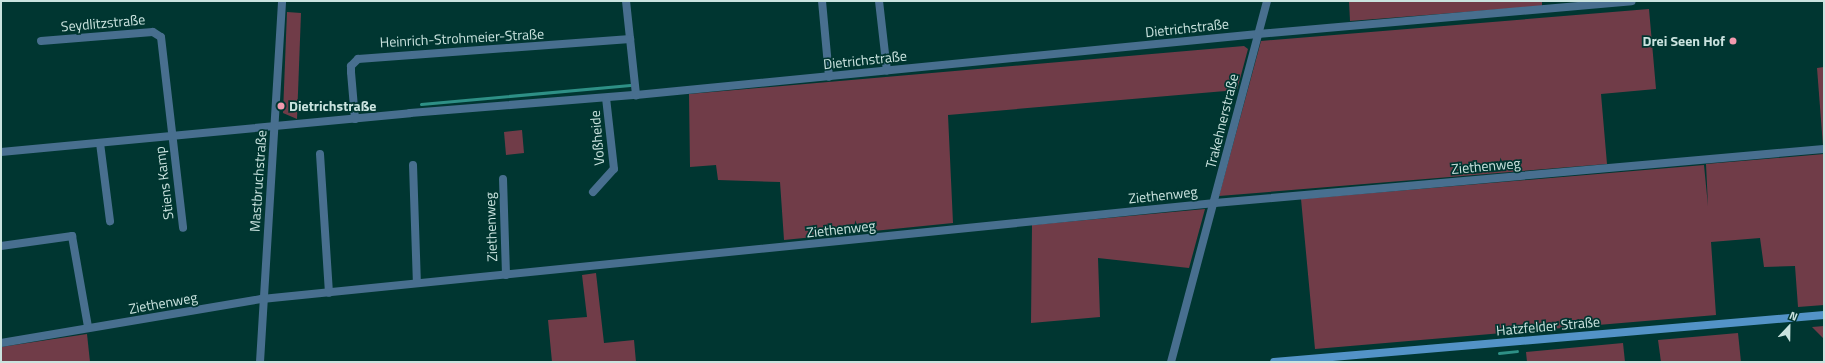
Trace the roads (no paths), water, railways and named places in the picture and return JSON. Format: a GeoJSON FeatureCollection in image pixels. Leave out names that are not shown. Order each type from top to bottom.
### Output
{"type":"FeatureCollection","features":[{"type":"Feature","properties":{"kind":"street","name":"Mastbruchstraße"},"geometry":{"type":"LineString","coordinates":[[260,362],[262,299],[275,128],[282,1]]}},
{"type":"Feature","properties":{"kind":"street"},"geometry":{"type":"LineString","coordinates":[[626,1],[636,95]]}},
{"type":"Feature","properties":{"kind":"street"},"geometry":{"type":"LineString","coordinates":[[822,1],[829,77]]}},
{"type":"Feature","properties":{"kind":"street"},"geometry":{"type":"LineString","coordinates":[[879,1],[887,71]]}},
{"type":"Feature","properties":{"kind":"street","name":"Trakehnerstraße"},"geometry":{"type":"LineString","coordinates":[[1171,362],[1215,203],[1267,1]]}},
{"type":"Feature","properties":{"kind":"street","name":"Dietrichstraße"},"geometry":{"type":"LineString","coordinates":[[1,152],[275,128],[355,119],[606,98],[1258,34],[1632,1]]}},
{"type":"Feature","properties":{"kind":"street","name":"Seydlitzstraße"},"geometry":{"type":"LineString","coordinates":[[41,41],[153,32],[161,37],[171,136]]}},
{"type":"Feature","properties":{"kind":"street","name":"Heinrich-Strohmeier-Straße"},"geometry":{"type":"LineString","coordinates":[[355,119],[351,66],[358,59],[630,39]]}},
{"type":"Feature","properties":{"kind":"street","name":"Voßheide"},"geometry":{"type":"LineString","coordinates":[[593,192],[614,169],[606,98]]}},
{"type":"Feature","properties":{"kind":"street","name":"Stiens Kamp"},"geometry":{"type":"LineString","coordinates":[[171,136],[182,228]]}},
{"type":"Feature","properties":{"kind":"street"},"geometry":{"type":"LineString","coordinates":[[100,143],[110,222]]}},
{"type":"Feature","properties":{"kind":"street","name":"Ziethenweg"},"geometry":{"type":"LineString","coordinates":[[1,343],[88,327],[262,299],[1215,203],[1824,150]]}},
{"type":"Feature","properties":{"kind":"street"},"geometry":{"type":"LineString","coordinates":[[320,154],[329,293]]}},
{"type":"Feature","properties":{"kind":"street"},"geometry":{"type":"LineString","coordinates":[[413,165],[417,283]]}},
{"type":"Feature","properties":{"kind":"street","name":"Ziethenweg"},"geometry":{"type":"LineString","coordinates":[[503,179],[506,275]]}},
{"type":"Feature","properties":{"kind":"street"},"geometry":{"type":"LineString","coordinates":[[1,246],[72,236],[88,327]]}},
{"type":"Feature","properties":{"kind":"street","name":"Hatzfelder Straße"},"geometry":{"type":"LineString","coordinates":[[1274,362],[1824,315]]}},
{"type":"Feature","properties":{"kind":"waterway"},"geometry":{"type":"LineString","coordinates":[[421,104],[630,85]]}},
{"type":"Feature","properties":{"kind":"waterway"},"geometry":{"type":"LineString","coordinates":[[1499,353],[1517,351]]}},
{"type":"Feature","properties":{"kind":"place","name":"Drei Seen Hof"},"geometry":{"type":"Point","coordinates":[1733,41]}},
{"type":"Feature","properties":{"kind":"place","name":"Dietrichstraße"},"geometry":{"type":"Point","coordinates":[281,106]}}]}
